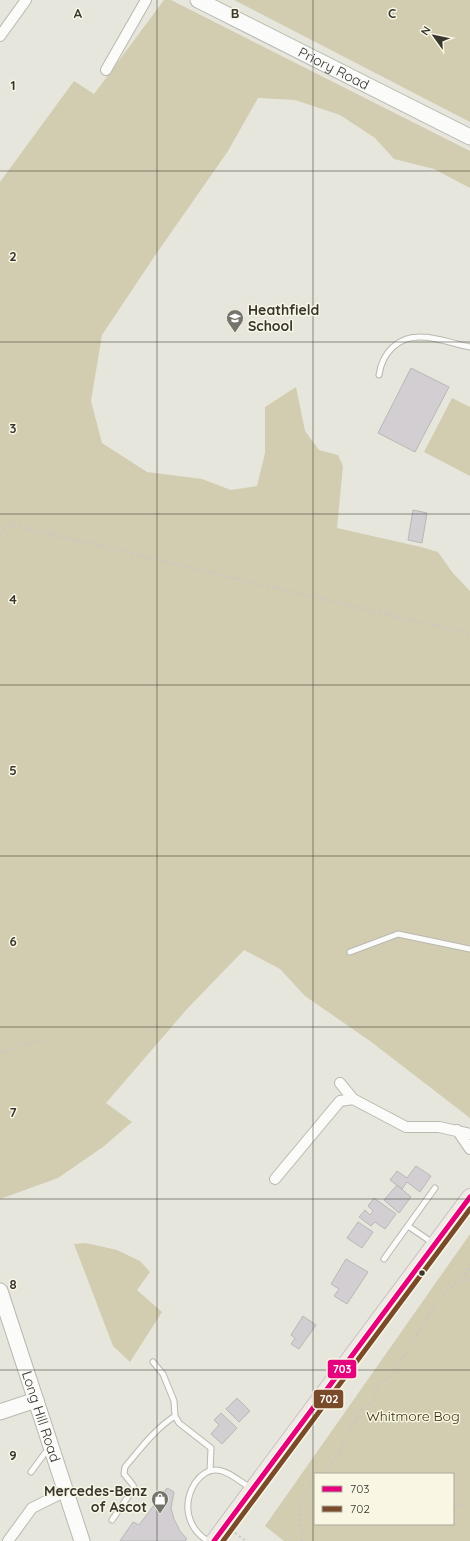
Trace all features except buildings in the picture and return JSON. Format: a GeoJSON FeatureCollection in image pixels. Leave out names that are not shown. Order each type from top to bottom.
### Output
{"type":"FeatureCollection","features":[{"type":"Feature","properties":{"kind":"main road"},"geometry":{"type":"LineString","coordinates":[[214,1541],[470,1197]]}},
{"type":"Feature","properties":{"kind":"street"},"geometry":{"type":"LineString","coordinates":[[0,36],[26,0]]}},
{"type":"Feature","properties":{"kind":"street"},"geometry":{"type":"LineString","coordinates":[[106,70],[146,0]]}},
{"type":"Feature","properties":{"kind":"street","name":"Priory Road"},"geometry":{"type":"LineString","coordinates":[[198,0],[470,137]]}},
{"type":"Feature","properties":{"kind":"street"},"geometry":{"type":"LineString","coordinates":[[340,1083],[353,1099],[406,1127],[439,1126],[470,1134]]}},
{"type":"Feature","properties":{"kind":"street"},"geometry":{"type":"LineString","coordinates":[[275,1179],[340,1101],[353,1099]]}},
{"type":"Feature","properties":{"kind":"street"},"geometry":{"type":"LineString","coordinates":[[457,1130],[470,1148]]}},
{"type":"Feature","properties":{"kind":"street","name":"Long Hill Road"},"geometry":{"type":"LineString","coordinates":[[0,1291],[82,1541]]}},
{"type":"Feature","properties":{"kind":"street"},"geometry":{"type":"LineString","coordinates":[[0,1412],[36,1400]]}},
{"type":"Feature","properties":{"kind":"street"},"geometry":{"type":"LineString","coordinates":[[8,1541],[32,1508],[66,1491]]}},
{"type":"Feature","properties":{"kind":"lane"},"geometry":{"type":"LineString","coordinates":[[379,376],[380,368],[389,349],[409,338],[421,337],[470,347]]}},
{"type":"Feature","properties":{"kind":"lane"},"geometry":{"type":"LineString","coordinates":[[350,952],[398,934],[470,949]]}},
{"type":"Feature","properties":{"kind":"lane"},"geometry":{"type":"LineString","coordinates":[[384,1259],[435,1188]]}},
{"type":"Feature","properties":{"kind":"lane"},"geometry":{"type":"LineString","coordinates":[[408,1226],[435,1244]]}},
{"type":"Feature","properties":{"kind":"lane"},"geometry":{"type":"LineString","coordinates":[[153,1362],[163,1374],[174,1401],[175,1416],[179,1422],[211,1448],[210,1471]]}},
{"type":"Feature","properties":{"kind":"lane"},"geometry":{"type":"LineString","coordinates":[[112,1520],[134,1488],[124,1474],[125,1467],[154,1432],[175,1416]]}},
{"type":"Feature","properties":{"kind":"lane"},"geometry":{"type":"LineString","coordinates":[[31,1472],[45,1452],[53,1450]]}},
{"type":"Feature","properties":{"kind":"lane"},"geometry":{"type":"LineString","coordinates":[[208,1541],[201,1537],[190,1522],[187,1507],[192,1488],[197,1480],[205,1473],[217,1470],[226,1473],[252,1489]]}},
{"type":"Feature","properties":{"kind":"path"},"geometry":{"type":"LineString","coordinates":[[0,535],[8,524],[470,634]]}},
{"type":"Feature","properties":{"kind":"path"},"geometry":{"type":"LineString","coordinates":[[0,1052],[44,1039]]}},
{"type":"Feature","properties":{"kind":"path"},"geometry":{"type":"LineString","coordinates":[[323,1473],[340,1453],[344,1440],[361,1411],[374,1399],[377,1387],[390,1376],[409,1349],[438,1300],[465,1275],[470,1268]]}},
{"type":"Feature","properties":{"kind":"path"},"geometry":{"type":"LineString","coordinates":[[465,1275],[470,1282]]}},
{"type":"Feature","properties":{"kind":"path"},"geometry":{"type":"LineString","coordinates":[[302,1541],[300,1505],[314,1481]]}},
{"type":"Feature","properties":{"kind":"path"},"geometry":{"type":"LineString","coordinates":[[454,1508],[470,1500]]}},
{"type":"Feature","properties":{"kind":"green space"},"geometry":{"type":"Polygon","coordinates":[[[164,0],[171,0],[470,151],[470,188],[434,169],[394,159],[375,138],[340,115],[295,100],[258,98],[228,151],[102,335],[91,401],[102,443],[147,472],[202,479],[231,490],[257,486],[265,453],[265,407],[296,387],[305,431],[319,450],[338,455],[343,466],[337,528],[438,552],[452,572],[470,591],[470,1118],[370,1041],[305,996],[280,969],[244,950],[187,1009],[106,1103],[132,1122],[103,1147],[58,1178],[0,1199],[0,182],[74,81],[94,94],[164,0]]]}},
{"type":"Feature","properties":{"kind":"green space"},"geometry":{"type":"Polygon","coordinates":[[[234,0],[470,0],[470,122],[234,0]]]}},
{"type":"Feature","properties":{"kind":"green space"},"geometry":{"type":"Polygon","coordinates":[[[452,398],[470,407],[470,476],[424,452],[452,398]]]}},
{"type":"Feature","properties":{"kind":"green space","name":"Whitmore Bog"},"geometry":{"type":"Polygon","coordinates":[[[470,1234],[470,1541],[284,1541],[265,1526],[470,1234]]]}},
{"type":"Feature","properties":{"kind":"green space"},"geometry":{"type":"Polygon","coordinates":[[[86,1243],[117,1250],[140,1261],[150,1272],[137,1290],[162,1312],[130,1362],[113,1346],[74,1244],[86,1243]]]}},
{"type":"Feature","properties":{"kind":"transit line","name":"703"},"geometry":{"type":"LineString","coordinates":[[214,1541],[470,1197]]}},
{"type":"Feature","properties":{"kind":"transit line","name":"702"},"geometry":{"type":"LineString","coordinates":[[223,1541],[470,1209]]}},
{"type":"Feature","properties":{"kind":"place","name":"Heathfield School"},"geometry":{"type":"Point","coordinates":[235,333]}},
{"type":"Feature","properties":{"kind":"place","name":"Mercedes-Benz of Ascot"},"geometry":{"type":"Point","coordinates":[160,1514]}}]}
